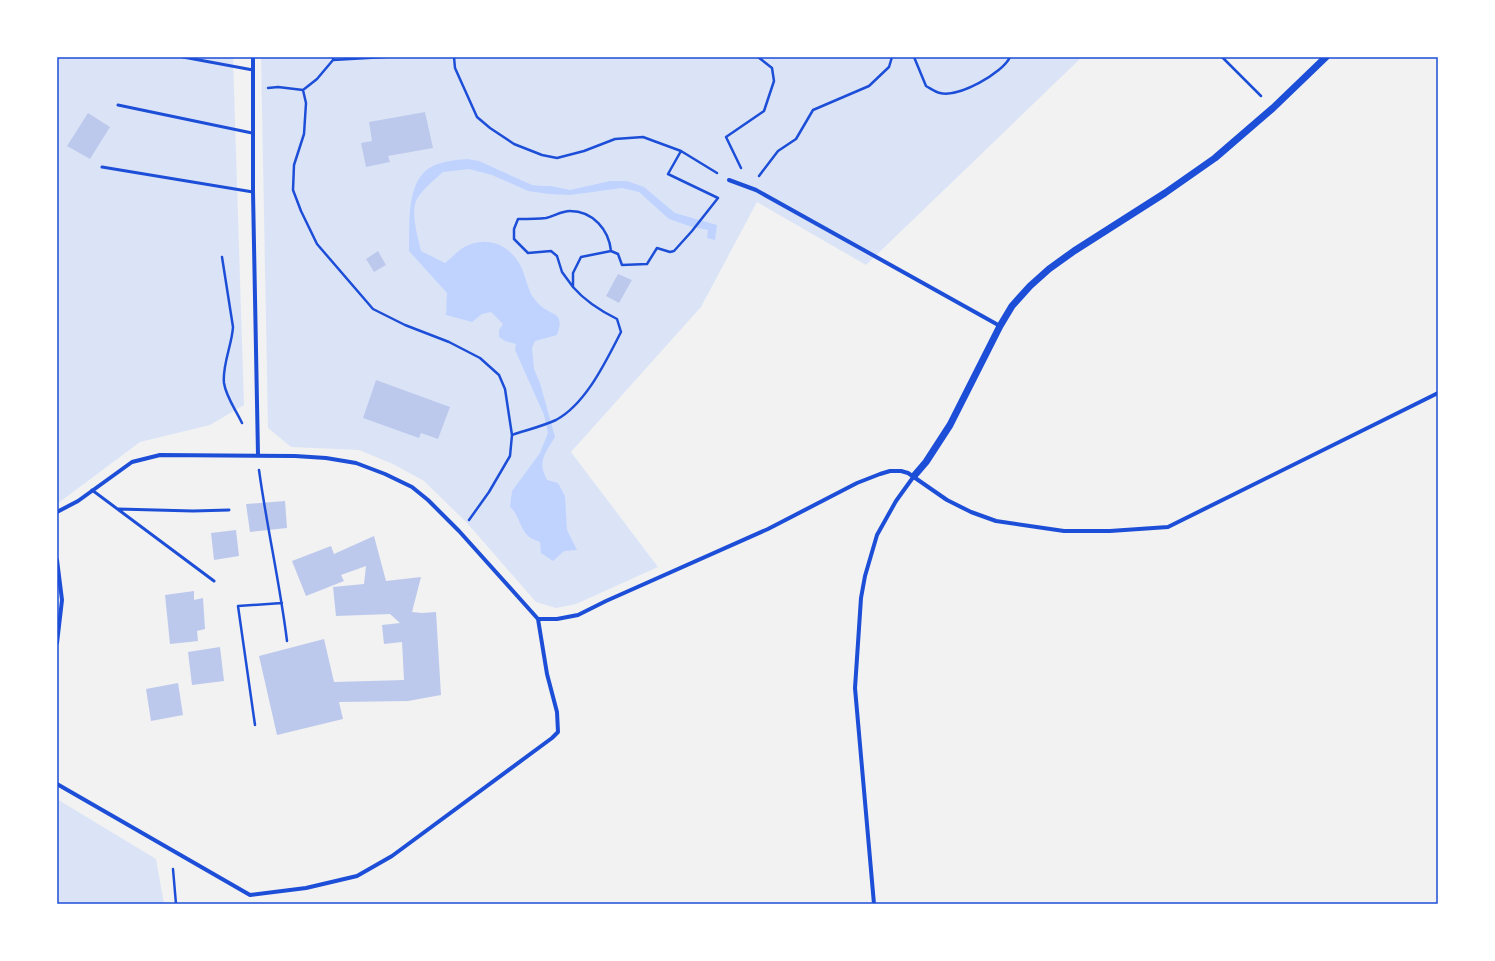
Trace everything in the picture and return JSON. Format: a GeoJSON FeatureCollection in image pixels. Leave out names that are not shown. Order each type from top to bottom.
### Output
{"type":"FeatureCollection","features":[{"type":"Feature","properties":{"kind":"street"},"geometry":{"type":"LineString","coordinates":[[253,57],[252,133],[258,455]]}},
{"type":"Feature","properties":{"kind":"street"},"geometry":{"type":"LineString","coordinates":[[874,904],[855,688],[861,598],[865,576],[877,535],[896,501],[930,456],[950,425],[1000,326],[1012,306],[1030,286],[1074,250],[1158,197],[1215,158],[1273,108],[1326,57]]}},
{"type":"Feature","properties":{"kind":"street"},"geometry":{"type":"LineString","coordinates":[[729,180],[751,187],[1000,326]]}},
{"type":"Feature","properties":{"kind":"street"},"geometry":{"type":"LineString","coordinates":[[538,619],[557,620],[578,615],[606,601],[768,529],[857,483],[880,474],[901,471],[914,476],[946,500],[971,512],[996,521],[1064,531],[1110,532],[1168,527],[1438,393]]}},
{"type":"Feature","properties":{"kind":"street"},"geometry":{"type":"LineString","coordinates":[[57,512],[78,501],[132,462],[160,455],[258,455],[326,458],[356,463],[385,474],[412,487],[439,510],[459,530],[538,619],[547,674],[557,712],[558,732],[552,738],[392,856],[357,876],[306,888],[250,895],[57,784]]}},
{"type":"Feature","properties":{"kind":"street"},"geometry":{"type":"LineString","coordinates":[[57,560],[62,600],[57,643]]}},
{"type":"Feature","properties":{"kind":"lane"},"geometry":{"type":"LineString","coordinates":[[183,57],[253,70]]}},
{"type":"Feature","properties":{"kind":"lane"},"geometry":{"type":"LineString","coordinates":[[118,105],[252,133]]}},
{"type":"Feature","properties":{"kind":"lane"},"geometry":{"type":"LineString","coordinates":[[102,167],[253,192]]}},
{"type":"Feature","properties":{"kind":"lane"},"geometry":{"type":"LineString","coordinates":[[92,490],[214,581]]}},
{"type":"Feature","properties":{"kind":"lane"},"geometry":{"type":"LineString","coordinates":[[118,509],[193,511],[229,510]]}},
{"type":"Feature","properties":{"kind":"path"},"geometry":{"type":"LineString","coordinates":[[253,89],[278,86],[303,90],[317,79],[333,58],[385,57]]}},
{"type":"Feature","properties":{"kind":"path"},"geometry":{"type":"LineString","coordinates":[[454,57],[455,68],[477,117],[490,128],[514,144],[542,155],[557,158],[584,151],[615,139],[643,137],[681,151],[729,180]]}},
{"type":"Feature","properties":{"kind":"path"},"geometry":{"type":"LineString","coordinates":[[758,57],[772,68],[774,81],[764,112],[726,137],[751,187],[778,151],[796,140],[813,110],[869,86],[889,67],[892,57]]}},
{"type":"Feature","properties":{"kind":"path"},"geometry":{"type":"LineString","coordinates":[[914,57],[926,86],[940,93],[955,93],[983,81],[1008,63],[1010,57]]}},
{"type":"Feature","properties":{"kind":"path"},"geometry":{"type":"LineString","coordinates":[[1222,57],[1273,108]]}},
{"type":"Feature","properties":{"kind":"path"},"geometry":{"type":"LineString","coordinates":[[303,90],[306,103],[304,134],[294,165],[293,190],[301,211],[317,244],[373,309],[405,325],[449,342],[480,358],[499,375],[505,389],[512,436],[510,456],[489,492],[459,530]]}},
{"type":"Feature","properties":{"kind":"path"},"geometry":{"type":"LineString","coordinates":[[573,287],[573,273],[580,257],[610,251],[618,254],[622,265],[647,264],[657,248],[670,252],[674,251],[692,231],[718,198],[668,174],[681,151]]}},
{"type":"Feature","properties":{"kind":"path"},"geometry":{"type":"LineString","coordinates":[[512,436],[555,420],[562,416],[582,398],[601,371],[621,332],[617,319],[604,313],[582,297],[573,287],[562,272],[557,256],[551,251],[528,252],[514,239],[514,229],[518,219],[548,218],[557,213],[570,211],[581,212],[595,220],[604,229],[610,242],[610,251]]}},
{"type":"Feature","properties":{"kind":"path"},"geometry":{"type":"LineString","coordinates":[[222,257],[233,327],[233,337],[224,373],[224,381],[226,390],[244,428]]}},
{"type":"Feature","properties":{"kind":"path"},"geometry":{"type":"LineString","coordinates":[[258,455],[263,500],[288,641]]}},
{"type":"Feature","properties":{"kind":"path"},"geometry":{"type":"LineString","coordinates":[[255,725],[238,606],[282,604]]}},
{"type":"Feature","properties":{"kind":"path"},"geometry":{"type":"LineString","coordinates":[[171,850],[176,904]]}},
{"type":"Feature","properties":{"kind":"shaded area"},"geometry":{"type":"Polygon","coordinates":[[[57,57],[233,57],[244,405],[210,425],[140,442],[57,504],[57,57]]]}},
{"type":"Feature","properties":{"kind":"shaded area"},"geometry":{"type":"Polygon","coordinates":[[[261,57],[1082,57],[866,265],[757,202],[701,307],[571,452],[658,567],[576,604],[556,608],[536,602],[467,523],[424,481],[393,464],[359,450],[291,447],[268,428],[261,57]]]}},
{"type":"Feature","properties":{"kind":"shaded area"},"geometry":{"type":"Polygon","coordinates":[[[57,799],[156,859],[164,904],[57,904],[57,799]]]}},
{"type":"Feature","properties":{"kind":"water"},"geometry":{"type":"Polygon","coordinates":[[[467,159],[479,161],[532,185],[551,186],[570,190],[610,181],[627,181],[644,187],[675,213],[717,225],[715,240],[707,238],[708,230],[689,226],[669,219],[639,192],[622,188],[570,195],[549,194],[528,191],[492,175],[469,169],[443,172],[425,188],[417,199],[414,217],[421,251],[445,263],[461,249],[476,243],[492,242],[506,248],[519,264],[531,294],[540,305],[557,316],[559,319],[560,322],[557,335],[535,341],[532,348],[534,369],[540,383],[555,437],[545,453],[542,463],[544,473],[547,480],[558,483],[565,496],[567,530],[577,550],[564,551],[553,561],[541,553],[540,542],[528,536],[510,507],[512,491],[540,453],[548,433],[544,415],[515,350],[516,344],[505,341],[499,337],[499,330],[503,324],[491,312],[482,314],[472,322],[446,315],[447,293],[409,251],[411,204],[413,192],[418,181],[424,172],[437,164],[467,159]]]}},
{"type":"Feature","properties":{"kind":"building"},"geometry":{"type":"Polygon","coordinates":[[[425,112],[433,148],[388,156],[390,162],[366,167],[361,143],[372,141],[369,122],[425,112]]]}},
{"type":"Feature","properties":{"kind":"building"},"geometry":{"type":"Polygon","coordinates":[[[88,113],[110,127],[90,159],[67,146],[88,113]]]}},
{"type":"Feature","properties":{"kind":"building"},"geometry":{"type":"Polygon","coordinates":[[[378,251],[386,265],[374,272],[366,259],[378,251]]]}},
{"type":"Feature","properties":{"kind":"building"},"geometry":{"type":"Polygon","coordinates":[[[618,274],[632,280],[619,303],[606,296],[618,274]]]}},
{"type":"Feature","properties":{"kind":"building"},"geometry":{"type":"Polygon","coordinates":[[[376,380],[450,407],[438,439],[421,433],[419,438],[363,418],[376,380]]]}},
{"type":"Feature","properties":{"kind":"building"},"geometry":{"type":"Polygon","coordinates":[[[285,501],[287,528],[250,532],[246,504],[285,501]]]}},
{"type":"Feature","properties":{"kind":"building"},"geometry":{"type":"Polygon","coordinates":[[[236,530],[239,556],[214,560],[211,533],[236,530]]]}},
{"type":"Feature","properties":{"kind":"building"},"geometry":{"type":"Polygon","coordinates":[[[374,536],[386,581],[421,577],[412,612],[436,612],[441,695],[408,701],[339,702],[343,719],[277,735],[259,656],[324,639],[334,682],[404,680],[402,642],[384,644],[382,625],[400,623],[390,614],[336,616],[333,587],[364,584],[366,566],[341,575],[344,581],[306,596],[292,561],[331,546],[334,554],[374,536]]]}},
{"type":"Feature","properties":{"kind":"building"},"geometry":{"type":"Polygon","coordinates":[[[194,591],[194,600],[203,598],[205,629],[197,631],[198,641],[170,644],[165,595],[194,591]]]}},
{"type":"Feature","properties":{"kind":"building"},"geometry":{"type":"Polygon","coordinates":[[[220,647],[224,681],[192,685],[188,652],[220,647]]]}},
{"type":"Feature","properties":{"kind":"building"},"geometry":{"type":"Polygon","coordinates":[[[178,683],[183,715],[151,721],[146,689],[178,683]]]}}]}
